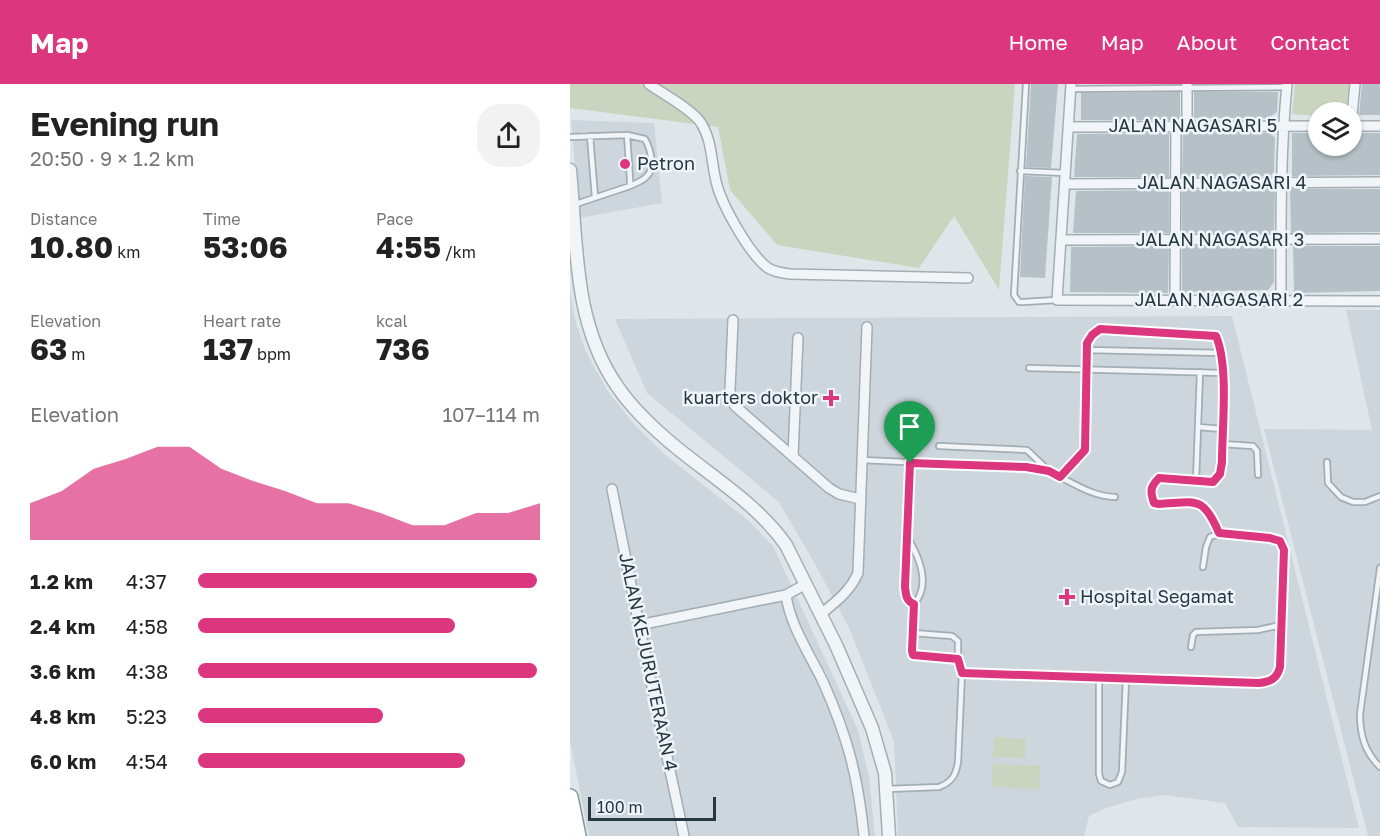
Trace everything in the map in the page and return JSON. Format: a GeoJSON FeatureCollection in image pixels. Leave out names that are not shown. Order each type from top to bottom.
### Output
{"type":"FeatureCollection","features":[{"type":"Feature","properties":{"kind":"highway"},"geometry":{"type":"LineString","coordinates":[[570,797],[578,836]]}},
{"type":"Feature","properties":{"kind":"street"},"geometry":{"type":"LineString","coordinates":[[649,84],[700,121],[709,138],[721,200],[739,231],[767,267],[777,272],[790,274],[968,278]]}},
{"type":"Feature","properties":{"kind":"street"},"geometry":{"type":"LineString","coordinates":[[1353,102],[1354,84]]}},
{"type":"Feature","properties":{"kind":"street"},"geometry":{"type":"LineString","coordinates":[[1186,85],[1187,126]]}},
{"type":"Feature","properties":{"kind":"street"},"geometry":{"type":"LineString","coordinates":[[1281,301],[1283,126],[1287,85]]}},
{"type":"Feature","properties":{"kind":"street"},"geometry":{"type":"LineString","coordinates":[[1057,300],[1071,86]]}},
{"type":"Feature","properties":{"kind":"street","name":"JALAN NAGASARI 5"},"geometry":{"type":"LineString","coordinates":[[1068,127],[1308,126]]}},
{"type":"Feature","properties":{"kind":"street"},"geometry":{"type":"LineString","coordinates":[[1362,126],[1380,126]]}},
{"type":"Feature","properties":{"kind":"street"},"geometry":{"type":"LineString","coordinates":[[1174,300],[1176,127]]}},
{"type":"Feature","properties":{"kind":"street"},"geometry":{"type":"LineString","coordinates":[[570,170],[577,256],[585,314],[599,354],[617,387],[650,424],[765,519],[786,545],[821,614],[872,728],[879,748],[887,789],[889,836]]}},
{"type":"Feature","properties":{"kind":"street","name":"JALAN NAGASARI 4"},"geometry":{"type":"LineString","coordinates":[[1065,184],[1380,182]]}},
{"type":"Feature","properties":{"kind":"street","name":"JALAN NAGASARI 3"},"geometry":{"type":"LineString","coordinates":[[1061,240],[1380,239]]}},
{"type":"Feature","properties":{"kind":"street","name":"JALAN NAGASARI 2"},"geometry":{"type":"LineString","coordinates":[[1057,300],[1380,301]]}},
{"type":"Feature","properties":{"kind":"street"},"geometry":{"type":"LineString","coordinates":[[733,320],[729,379],[731,399],[740,411],[838,494],[860,499]]}},
{"type":"Feature","properties":{"kind":"street"},"geometry":{"type":"LineString","coordinates":[[821,614],[852,587],[858,573],[867,327]]}},
{"type":"Feature","properties":{"kind":"street"},"geometry":{"type":"LineString","coordinates":[[793,456],[798,338]]}},
{"type":"Feature","properties":{"kind":"street","name":"JALAN KEJURUTERAAN 4"},"geometry":{"type":"LineString","coordinates":[[612,489],[684,836]]}},
{"type":"Feature","properties":{"kind":"street"},"geometry":{"type":"LineString","coordinates":[[639,625],[786,595],[806,584]]}},
{"type":"Feature","properties":{"kind":"street"},"geometry":{"type":"LineString","coordinates":[[786,595],[796,627],[828,693],[848,744],[859,792],[864,836]]}},
{"type":"Feature","properties":{"kind":"lane"},"geometry":{"type":"LineString","coordinates":[[1026,84],[1014,295],[1019,302],[1057,300]]}},
{"type":"Feature","properties":{"kind":"lane"},"geometry":{"type":"LineString","coordinates":[[1071,86],[1287,85]]}},
{"type":"Feature","properties":{"kind":"lane"},"geometry":{"type":"LineString","coordinates":[[627,135],[630,186]]}},
{"type":"Feature","properties":{"kind":"lane"},"geometry":{"type":"LineString","coordinates":[[570,137],[627,135],[645,139],[651,162],[649,175],[630,186],[573,205]]}},
{"type":"Feature","properties":{"kind":"lane"},"geometry":{"type":"LineString","coordinates":[[590,136],[595,197]]}},
{"type":"Feature","properties":{"kind":"lane"},"geometry":{"type":"LineString","coordinates":[[1020,171],[1065,173]]}},
{"type":"Feature","properties":{"kind":"lane"},"geometry":{"type":"LineString","coordinates":[[1060,477],[1085,450],[1087,343],[1092,335],[1100,329],[1216,336],[1222,353],[1223,372],[1220,474],[1213,482],[1159,478],[1152,485],[1150,492],[1154,503],[1192,502],[1201,504],[1210,513],[1219,533]]}},
{"type":"Feature","properties":{"kind":"lane"},"geometry":{"type":"LineString","coordinates":[[1088,350],[1222,353]]}},
{"type":"Feature","properties":{"kind":"lane"},"geometry":{"type":"LineString","coordinates":[[1029,368],[1223,372]]}},
{"type":"Feature","properties":{"kind":"lane"},"geometry":{"type":"LineString","coordinates":[[1196,480],[1200,372]]}},
{"type":"Feature","properties":{"kind":"lane"},"geometry":{"type":"LineString","coordinates":[[1198,427],[1222,429]]}},
{"type":"Feature","properties":{"kind":"lane"},"geometry":{"type":"LineString","coordinates":[[1222,444],[1253,446],[1257,451],[1258,475]]}},
{"type":"Feature","properties":{"kind":"lane"},"geometry":{"type":"LineString","coordinates":[[939,446],[1027,450],[1049,471],[1084,491],[1114,498]]}},
{"type":"Feature","properties":{"kind":"lane"},"geometry":{"type":"LineString","coordinates":[[862,460],[1026,467],[1049,471]]}},
{"type":"Feature","properties":{"kind":"lane"},"geometry":{"type":"LineString","coordinates":[[1327,462],[1328,483],[1341,497],[1361,503],[1380,496]]}},
{"type":"Feature","properties":{"kind":"lane"},"geometry":{"type":"LineString","coordinates":[[910,463],[906,597],[914,604]]}},
{"type":"Feature","properties":{"kind":"lane"},"geometry":{"type":"LineString","coordinates":[[962,673],[1126,679],[1267,682],[1273,680],[1278,675],[1280,667],[1284,550],[1280,541],[1219,533],[1210,537],[1203,567]]}},
{"type":"Feature","properties":{"kind":"lane"},"geometry":{"type":"LineString","coordinates":[[909,540],[918,556],[923,572],[921,593],[914,604],[913,655],[958,659]]}},
{"type":"Feature","properties":{"kind":"lane"},"geometry":{"type":"LineString","coordinates":[[1380,568],[1360,714],[1360,729],[1365,746],[1371,759],[1380,767]]}},
{"type":"Feature","properties":{"kind":"lane"},"geometry":{"type":"LineString","coordinates":[[1191,647],[1193,635],[1196,632],[1258,630],[1281,625]]}},
{"type":"Feature","properties":{"kind":"lane"},"geometry":{"type":"LineString","coordinates":[[887,789],[939,787],[952,779],[958,762],[962,673],[958,659],[958,642],[956,638],[913,633]]}},
{"type":"Feature","properties":{"kind":"lane"},"geometry":{"type":"LineString","coordinates":[[1099,678],[1099,774],[1101,781],[1110,785],[1118,782],[1122,772],[1126,679]]}},
{"type":"Feature","properties":{"kind":"shaded area"},"geometry":{"type":"Polygon","coordinates":[[[571,120],[654,123],[662,203],[579,218],[571,120]]]}},
{"type":"Feature","properties":{"kind":"shaded area"},"geometry":{"type":"Polygon","coordinates":[[[570,291],[576,324],[586,352],[607,390],[633,423],[664,454],[749,521],[773,546],[858,730],[869,777],[875,836],[589,836],[570,741],[570,291]]]}},
{"type":"Feature","properties":{"kind":"shaded area"},"geometry":{"type":"Polygon","coordinates":[[[1346,310],[1380,310],[1380,836],[1368,836],[1264,429],[1372,430],[1346,310]]]}},
{"type":"Feature","properties":{"kind":"shaded area","name":"Hospital Segamat"},"geometry":{"type":"Polygon","coordinates":[[[1232,316],[1359,828],[1238,827],[1225,803],[1165,795],[1137,799],[1106,808],[1089,816],[1084,836],[898,836],[894,741],[850,630],[815,564],[779,502],[647,393],[615,319],[1232,316]]]}},
{"type":"Feature","properties":{"kind":"green space"},"geometry":{"type":"Polygon","coordinates":[[[570,84],[1015,84],[999,290],[954,216],[919,268],[777,245],[730,190],[718,127],[570,108],[570,84]]]}},
{"type":"Feature","properties":{"kind":"green space"},"geometry":{"type":"Polygon","coordinates":[[[1295,84],[1349,84],[1347,102],[1308,102],[1308,115],[1292,114],[1295,84]]]}},
{"type":"Feature","properties":{"kind":"green space"},"geometry":{"type":"Polygon","coordinates":[[[994,737],[1026,739],[1025,758],[993,757],[994,737]]]}},
{"type":"Feature","properties":{"kind":"green space"},"geometry":{"type":"Polygon","coordinates":[[[993,764],[1040,766],[1039,789],[992,787],[993,764]]]}},
{"type":"Feature","properties":{"kind":"building"},"geometry":{"type":"Polygon","coordinates":[[[1031,84],[1058,84],[1051,168],[1026,167],[1031,84]]]}},
{"type":"Feature","properties":{"kind":"building"},"geometry":{"type":"Polygon","coordinates":[[[1362,84],[1380,84],[1380,115],[1362,115],[1362,84]]]}},
{"type":"Feature","properties":{"kind":"building"},"geometry":{"type":"Polygon","coordinates":[[[1180,92],[1180,120],[1081,120],[1081,93],[1180,92]]]}},
{"type":"Feature","properties":{"kind":"building"},"geometry":{"type":"Polygon","coordinates":[[[1194,92],[1278,92],[1277,112],[1268,118],[1194,118],[1194,92]]]}},
{"type":"Feature","properties":{"kind":"building"},"geometry":{"type":"Polygon","coordinates":[[[1169,133],[1169,177],[1074,177],[1077,134],[1169,133]]]}},
{"type":"Feature","properties":{"kind":"building"},"geometry":{"type":"Polygon","coordinates":[[[1183,133],[1270,133],[1275,138],[1274,171],[1271,176],[1182,177],[1183,133]]]}},
{"type":"Feature","properties":{"kind":"building"},"geometry":{"type":"Polygon","coordinates":[[[1292,133],[1308,133],[1308,156],[1362,156],[1362,133],[1380,133],[1380,175],[1292,176],[1292,133]]]}},
{"type":"Feature","properties":{"kind":"building"},"geometry":{"type":"Polygon","coordinates":[[[1025,176],[1052,177],[1045,278],[1020,277],[1025,176]]]}},
{"type":"Feature","properties":{"kind":"building"},"geometry":{"type":"Polygon","coordinates":[[[1275,189],[1274,233],[1182,233],[1182,190],[1275,189]]]}},
{"type":"Feature","properties":{"kind":"building"},"geometry":{"type":"Polygon","coordinates":[[[1290,189],[1380,189],[1380,232],[1291,233],[1290,189]]]}},
{"type":"Feature","properties":{"kind":"building"},"geometry":{"type":"Polygon","coordinates":[[[1169,190],[1169,233],[1073,233],[1076,191],[1169,190]]]}},
{"type":"Feature","properties":{"kind":"building"},"geometry":{"type":"Polygon","coordinates":[[[1169,246],[1168,293],[1070,292],[1071,247],[1169,246]]]}},
{"type":"Feature","properties":{"kind":"building"},"geometry":{"type":"Polygon","coordinates":[[[1182,246],[1270,246],[1274,250],[1274,282],[1268,290],[1182,292],[1182,246]]]}},
{"type":"Feature","properties":{"kind":"building"},"geometry":{"type":"Polygon","coordinates":[[[1293,246],[1380,246],[1380,291],[1294,293],[1293,246]]]}},
{"type":"Feature","properties":{"kind":"place","name":"Petron"},"geometry":{"type":"Point","coordinates":[625,164]}},
{"type":"Feature","properties":{"kind":"place","name":"kuarters doktor"},"geometry":{"type":"Point","coordinates":[831,398]}},
{"type":"Feature","properties":{"kind":"place","name":"Hospital Segamat"},"geometry":{"type":"Point","coordinates":[1067,597]}},
{"type":"Feature","properties":{"kind":"route"},"geometry":{"type":"LineString","coordinates":[[1100,329],[1216,336],[1222,353],[1223,372],[1220,474],[1213,482],[1159,478],[1152,485],[1150,492],[1154,503],[1192,502],[1201,504],[1210,513],[1219,533],[1280,541],[1284,550],[1278,675],[1273,680],[1258,683],[962,673],[958,659],[913,655],[914,604],[906,597],[905,587],[909,540],[910,463],[1037,468],[1060,477],[1085,450],[1087,343],[1092,335],[1100,329]]}}]}
